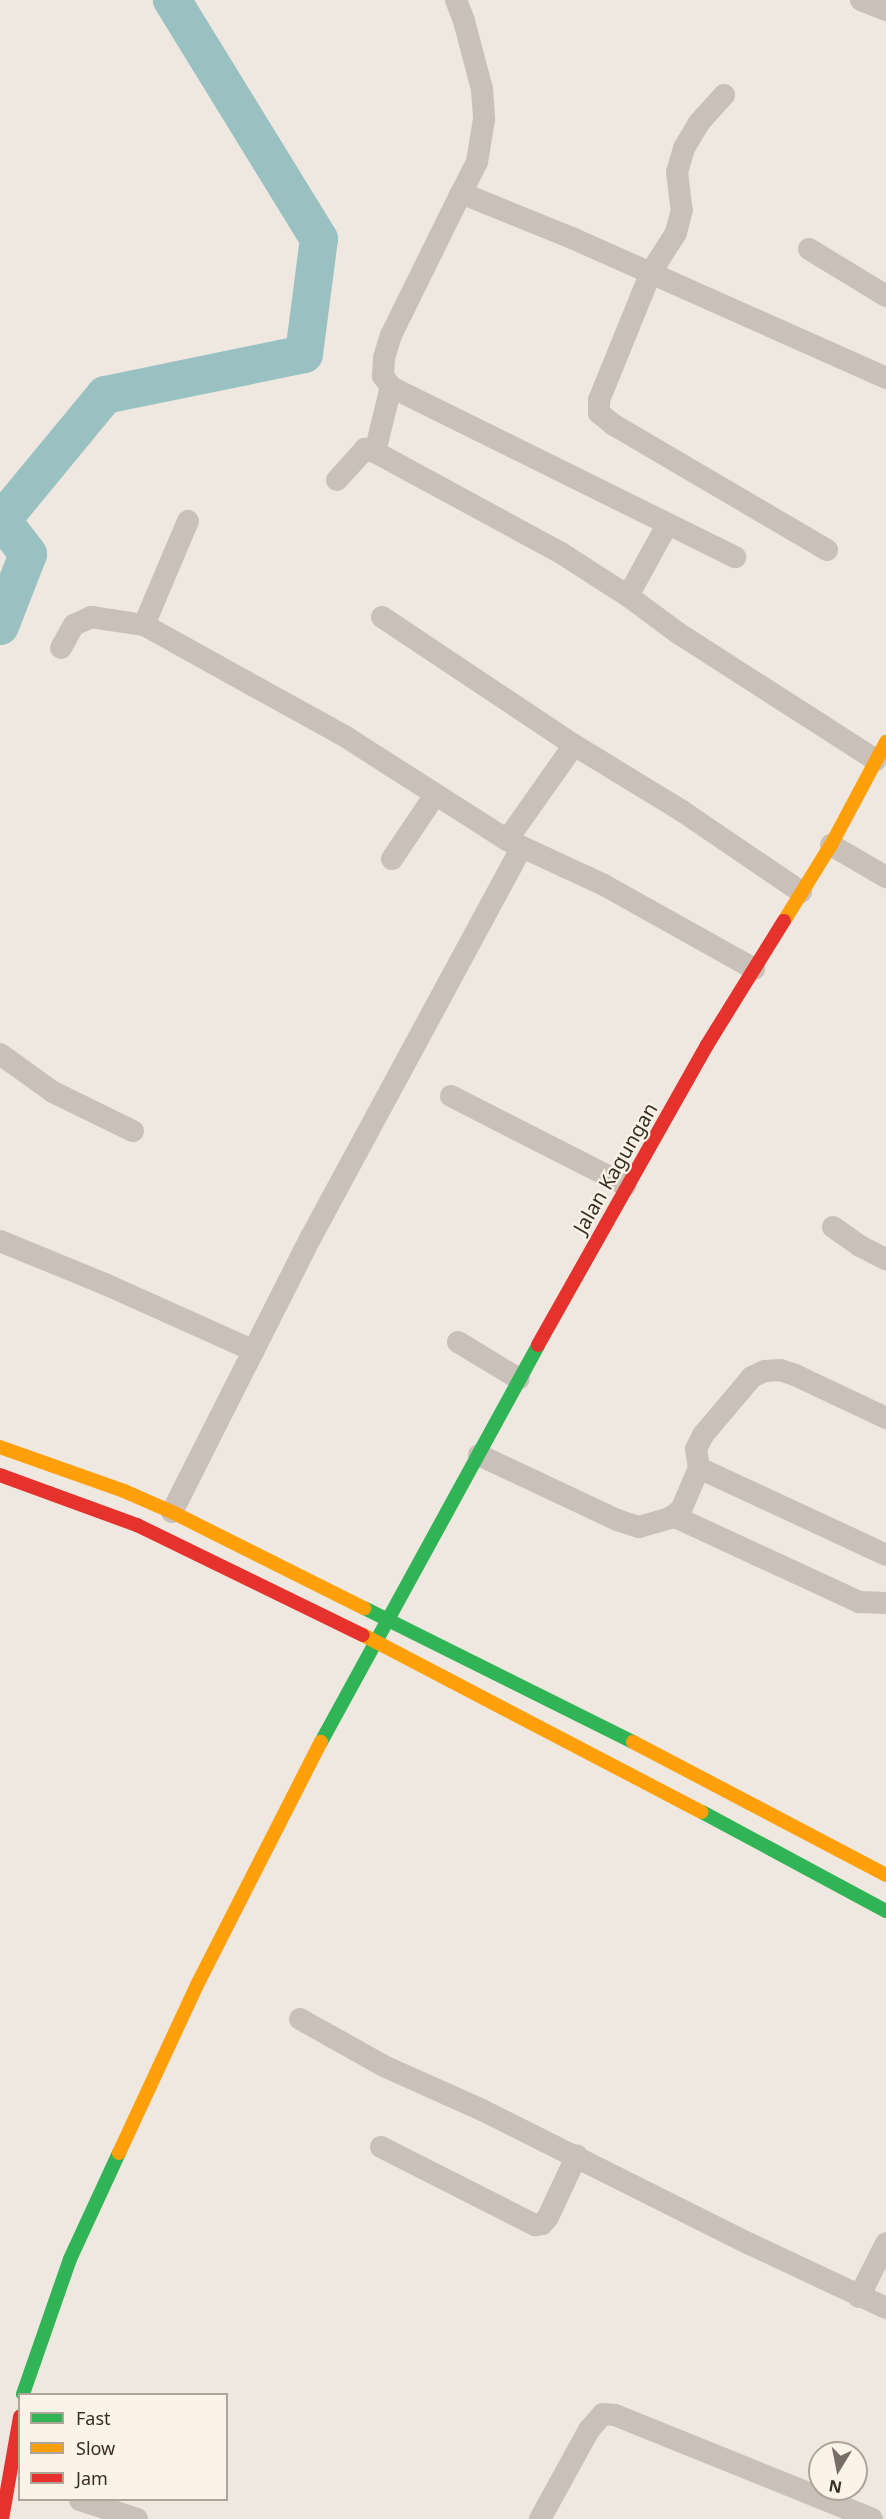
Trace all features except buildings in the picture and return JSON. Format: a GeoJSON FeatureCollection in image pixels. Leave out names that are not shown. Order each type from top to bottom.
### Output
{"type":"FeatureCollection","features":[{"type":"Feature","properties":{"kind":"main road","name":"Jalan Kagungan"},"geometry":{"type":"LineString","coordinates":[[23,2393],[70,2259],[198,1985],[300,1779],[626,1185],[754,969],[831,845],[881,751]]}},
{"type":"Feature","properties":{"kind":"main road"},"geometry":{"type":"LineString","coordinates":[[0,1447],[124,1491],[172,1512],[654,1752],[886,1875]]}},
{"type":"Feature","properties":{"kind":"main road"},"geometry":{"type":"LineString","coordinates":[[0,1475],[146,1529],[375,1641],[788,1857],[886,1911]]}},
{"type":"Feature","properties":{"kind":"main road"},"geometry":{"type":"LineString","coordinates":[[2,2518],[14,2477],[18,2437]]}},
{"type":"Feature","properties":{"kind":"street"},"geometry":{"type":"LineString","coordinates":[[456,0],[482,89],[484,119],[477,162],[391,335],[384,358],[383,376],[391,387],[735,557]]}},
{"type":"Feature","properties":{"kind":"street"},"geometry":{"type":"LineString","coordinates":[[861,0],[886,10]]}},
{"type":"Feature","properties":{"kind":"street"},"geometry":{"type":"LineString","coordinates":[[724,95],[699,123],[684,148],[677,172],[682,210],[676,233],[651,272],[599,399],[599,413],[614,425],[827,550]]}},
{"type":"Feature","properties":{"kind":"street"},"geometry":{"type":"LineString","coordinates":[[461,193],[651,272],[886,378]]}},
{"type":"Feature","properties":{"kind":"street"},"geometry":{"type":"LineString","coordinates":[[809,249],[886,296]]}},
{"type":"Feature","properties":{"kind":"street"},"geometry":{"type":"LineString","coordinates":[[375,452],[391,387]]}},
{"type":"Feature","properties":{"kind":"street"},"geometry":{"type":"LineString","coordinates":[[337,480],[365,449],[375,452],[561,553],[628,596],[678,633],[881,751]]}},
{"type":"Feature","properties":{"kind":"street"},"geometry":{"type":"LineString","coordinates":[[144,625],[188,521]]}},
{"type":"Feature","properties":{"kind":"street"},"geometry":{"type":"LineString","coordinates":[[628,596],[667,525]]}},
{"type":"Feature","properties":{"kind":"street"},"geometry":{"type":"LineString","coordinates":[[61,648],[74,625],[91,617],[144,625],[346,737],[515,844],[604,885],[754,969]]}},
{"type":"Feature","properties":{"kind":"street"},"geometry":{"type":"LineString","coordinates":[[382,618],[574,745],[682,811],[801,892]]}},
{"type":"Feature","properties":{"kind":"street"},"geometry":{"type":"LineString","coordinates":[[172,1512],[311,1237],[515,844],[574,745]]}},
{"type":"Feature","properties":{"kind":"street"},"geometry":{"type":"LineString","coordinates":[[392,859],[435,795]]}},
{"type":"Feature","properties":{"kind":"street"},"geometry":{"type":"LineString","coordinates":[[831,845],[886,877]]}},
{"type":"Feature","properties":{"kind":"street"},"geometry":{"type":"LineString","coordinates":[[0,1054],[52,1092],[133,1131]]}},
{"type":"Feature","properties":{"kind":"street"},"geometry":{"type":"LineString","coordinates":[[451,1096],[626,1185]]}},
{"type":"Feature","properties":{"kind":"street"},"geometry":{"type":"LineString","coordinates":[[833,1227],[860,1246],[886,1259]]}},
{"type":"Feature","properties":{"kind":"street"},"geometry":{"type":"LineString","coordinates":[[0,1241],[254,1351]]}},
{"type":"Feature","properties":{"kind":"street"},"geometry":{"type":"LineString","coordinates":[[458,1342],[519,1379]]}},
{"type":"Feature","properties":{"kind":"street"},"geometry":{"type":"LineString","coordinates":[[479,1455],[616,1520],[639,1527],[673,1516],[681,1510],[689,1497],[699,1468],[696,1449],[703,1435],[752,1377],[765,1371],[780,1370],[795,1375],[886,1418]]}},
{"type":"Feature","properties":{"kind":"street"},"geometry":{"type":"LineString","coordinates":[[699,1468],[886,1555]]}},
{"type":"Feature","properties":{"kind":"street"},"geometry":{"type":"LineString","coordinates":[[673,1516],[859,1602],[886,1603]]}},
{"type":"Feature","properties":{"kind":"street"},"geometry":{"type":"LineString","coordinates":[[300,2019],[386,2067],[578,2156],[886,2308]]}},
{"type":"Feature","properties":{"kind":"street"},"geometry":{"type":"LineString","coordinates":[[381,2147],[534,2226],[542,2224],[548,2217],[578,2156]]}},
{"type":"Feature","properties":{"kind":"street"},"geometry":{"type":"LineString","coordinates":[[859,2296],[886,2243]]}},
{"type":"Feature","properties":{"kind":"street"},"geometry":{"type":"LineString","coordinates":[[540,2519],[589,2430],[603,2414],[615,2415],[872,2519]]}},
{"type":"Feature","properties":{"kind":"street"},"geometry":{"type":"LineString","coordinates":[[86,2501],[137,2519]]}},
{"type":"Feature","properties":{"kind":"waterway"},"geometry":{"type":"LineString","coordinates":[[0,626],[28,554],[2,520],[105,395],[304,354],[319,239],[172,0]]}},
{"type":"Feature","properties":{"kind":"traffic: fast"},"geometry":{"type":"LineString","coordinates":[[321,1742],[538,1345]]}},
{"type":"Feature","properties":{"kind":"traffic: fast"},"geometry":{"type":"LineString","coordinates":[[364,1608],[633,1742]]}},
{"type":"Feature","properties":{"kind":"traffic: fast"},"geometry":{"type":"LineString","coordinates":[[702,1812],[886,1911]]}},
{"type":"Feature","properties":{"kind":"traffic: fast"},"geometry":{"type":"LineString","coordinates":[[23,2393],[70,2259],[119,2153]]}},
{"type":"Feature","properties":{"kind":"traffic: slow"},"geometry":{"type":"LineString","coordinates":[[784,921],[831,845],[886,742]]}},
{"type":"Feature","properties":{"kind":"traffic: slow"},"geometry":{"type":"LineString","coordinates":[[0,1447],[124,1491],[172,1512],[364,1608]]}},
{"type":"Feature","properties":{"kind":"traffic: slow"},"geometry":{"type":"LineString","coordinates":[[363,1635],[702,1812]]}},
{"type":"Feature","properties":{"kind":"traffic: slow"},"geometry":{"type":"LineString","coordinates":[[119,2153],[197,1985],[321,1742]]}},
{"type":"Feature","properties":{"kind":"traffic: slow"},"geometry":{"type":"LineString","coordinates":[[633,1742],[886,1875]]}},
{"type":"Feature","properties":{"kind":"traffic: jam"},"geometry":{"type":"LineString","coordinates":[[538,1345],[707,1045],[784,921]]}},
{"type":"Feature","properties":{"kind":"traffic: jam"},"geometry":{"type":"LineString","coordinates":[[0,1475],[137,1525],[363,1635]]}},
{"type":"Feature","properties":{"kind":"traffic: jam"},"geometry":{"type":"LineString","coordinates":[[2,2519],[18,2428]]}}]}
